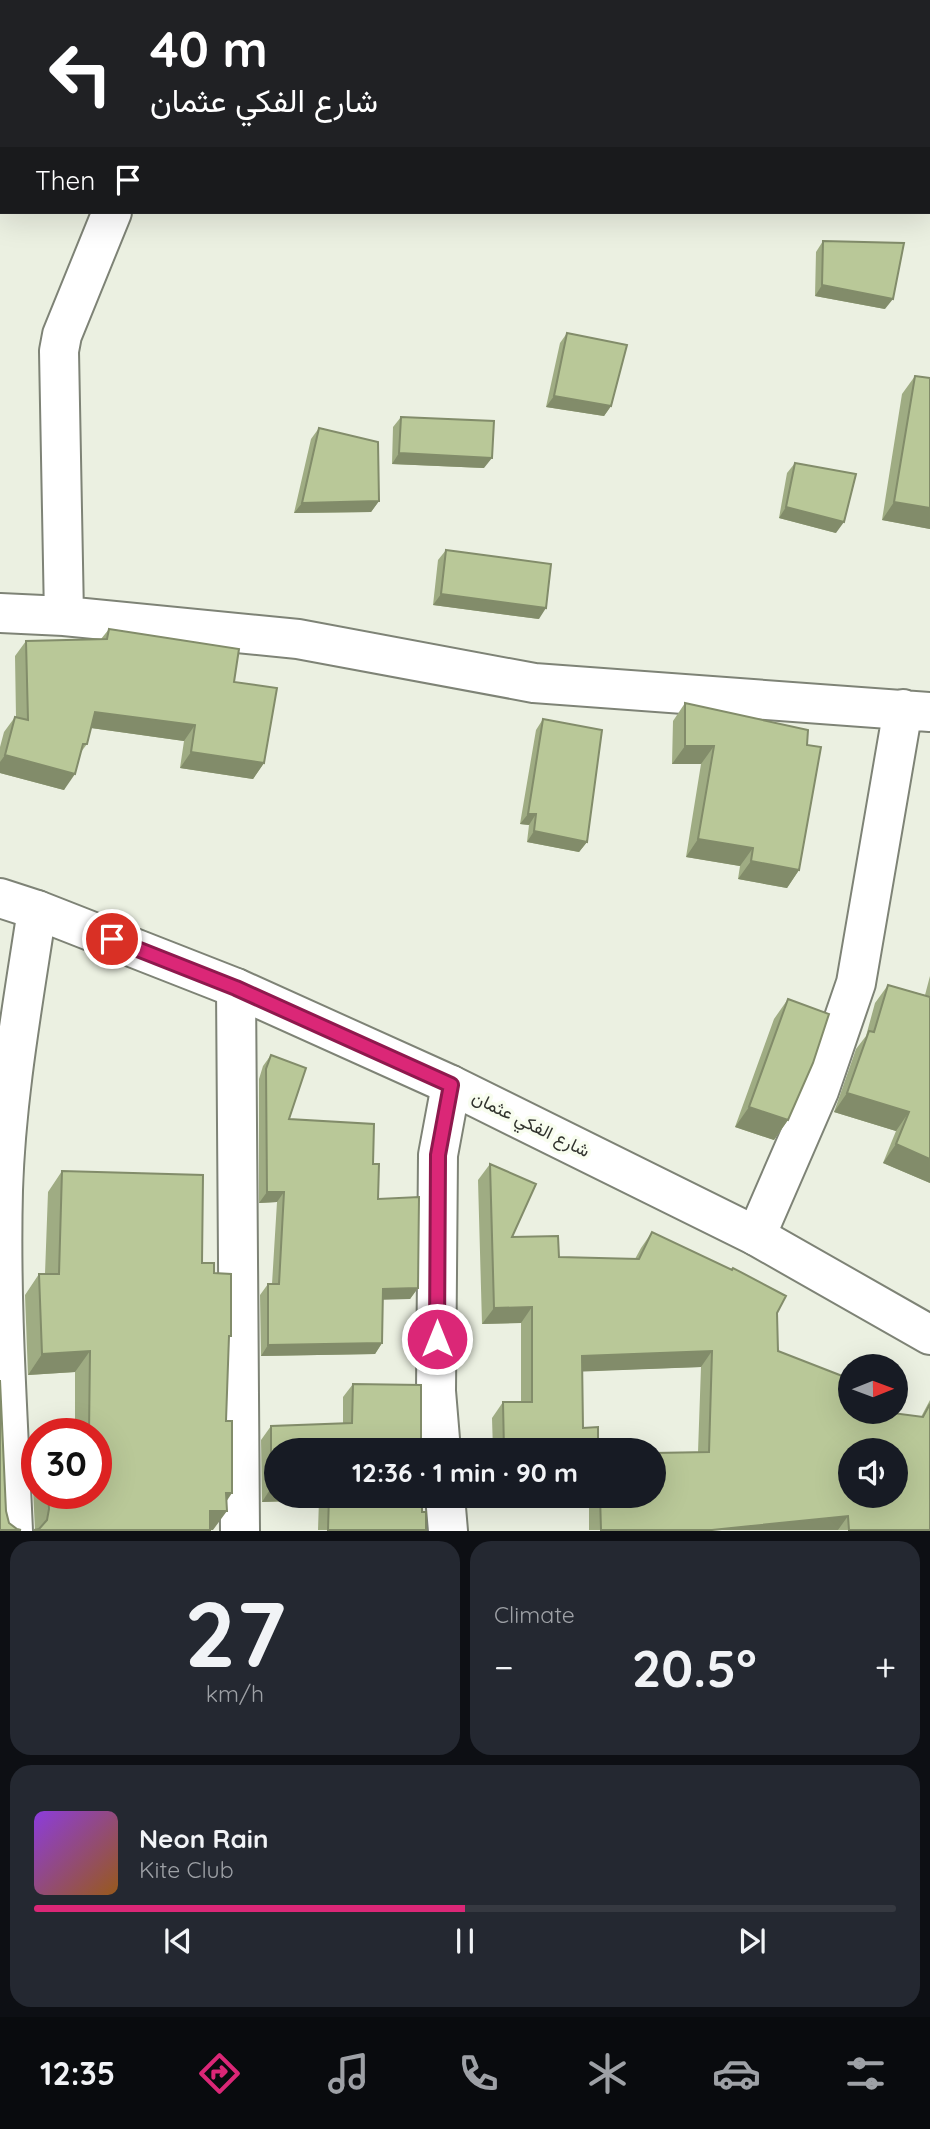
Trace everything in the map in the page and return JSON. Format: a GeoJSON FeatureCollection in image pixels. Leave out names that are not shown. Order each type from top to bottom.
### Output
{"type":"FeatureCollection","features":[{"type":"Feature","properties":{"kind":"street"},"geometry":{"type":"LineString","coordinates":[[64,616],[59,351],[62,335],[111,214]]}},
{"type":"Feature","properties":{"kind":"street"},"geometry":{"type":"LineString","coordinates":[[0,613],[64,616],[298,639],[534,683],[916,711],[856,983],[819,1091],[756,1236]]}},
{"type":"Feature","properties":{"kind":"street","name":"شارع الفكي عثمان"},"geometry":{"type":"LineString","coordinates":[[0,898],[236,988],[451,1085],[756,1236],[930,1335]]}},
{"type":"Feature","properties":{"kind":"street"},"geometry":{"type":"LineString","coordinates":[[13,1531],[2,1294],[2,1191],[9,1090],[37,910]]}},
{"type":"Feature","properties":{"kind":"street"},"geometry":{"type":"LineString","coordinates":[[236,988],[240,1531]]}},
{"type":"Feature","properties":{"kind":"street"},"geometry":{"type":"LineString","coordinates":[[440,1438],[436,1391],[438,1155],[451,1085]]}},
{"type":"Feature","properties":{"kind":"street"},"geometry":{"type":"LineString","coordinates":[[446,1508],[448,1531]]}},
{"type":"Feature","properties":{"kind":"building"},"geometry":{"type":"Polygon","coordinates":[[[823,241],[904,243],[893,299],[822,285],[823,241]]]}},
{"type":"Feature","properties":{"kind":"building"},"geometry":{"type":"Polygon","coordinates":[[[567,333],[627,345],[611,406],[554,396],[567,333]]]}},
{"type":"Feature","properties":{"kind":"building"},"geometry":{"type":"Polygon","coordinates":[[[915,376],[930,378],[930,508],[894,502],[915,376]]]}},
{"type":"Feature","properties":{"kind":"building"},"geometry":{"type":"Polygon","coordinates":[[[401,417],[494,421],[492,458],[399,453],[401,417]]]}},
{"type":"Feature","properties":{"kind":"building"},"geometry":{"type":"Polygon","coordinates":[[[319,428],[378,442],[379,501],[302,503],[319,428]]]}},
{"type":"Feature","properties":{"kind":"building"},"geometry":{"type":"Polygon","coordinates":[[[795,463],[856,474],[844,522],[786,507],[795,463]]]}},
{"type":"Feature","properties":{"kind":"building"},"geometry":{"type":"Polygon","coordinates":[[[446,550],[551,564],[546,608],[441,594],[446,550]]]}},
{"type":"Feature","properties":{"kind":"building"},"geometry":{"type":"Polygon","coordinates":[[[109,629],[239,649],[234,682],[277,688],[264,763],[191,752],[195,725],[95,712],[87,744],[83,744],[75,774],[5,755],[15,717],[28,720],[26,641],[107,639],[109,629]]]}},
{"type":"Feature","properties":{"kind":"building"},"geometry":{"type":"Polygon","coordinates":[[[685,703],[808,730],[807,745],[821,747],[799,870],[751,861],[753,848],[698,839],[714,746],[685,746],[685,703]]]}},
{"type":"Feature","properties":{"kind":"building"},"geometry":{"type":"Polygon","coordinates":[[[543,719],[602,730],[587,842],[534,831],[536,814],[528,814],[543,719]]]}},
{"type":"Feature","properties":{"kind":"building"},"geometry":{"type":"Polygon","coordinates":[[[888,985],[930,997],[930,1159],[896,1144],[909,1112],[847,1093],[869,1031],[874,1032],[888,985]]]}},
{"type":"Feature","properties":{"kind":"building"},"geometry":{"type":"Polygon","coordinates":[[[788,999],[829,1014],[813,1063],[788,1120],[749,1107],[788,999]]]}},
{"type":"Feature","properties":{"kind":"building"},"geometry":{"type":"Polygon","coordinates":[[[271,1055],[306,1068],[289,1119],[374,1124],[373,1164],[379,1164],[378,1199],[419,1197],[418,1288],[383,1289],[382,1343],[268,1345],[268,1284],[279,1284],[284,1192],[267,1192],[266,1069],[271,1055]]]}},
{"type":"Feature","properties":{"kind":"building"},"geometry":{"type":"Polygon","coordinates":[[[490,1164],[536,1184],[512,1237],[558,1236],[559,1257],[639,1259],[652,1232],[732,1270],[733,1268],[786,1296],[777,1313],[778,1351],[838,1374],[838,1424],[908,1424],[908,1415],[923,1417],[930,1404],[930,1530],[849,1530],[848,1516],[712,1530],[601,1530],[600,1508],[666,1508],[666,1453],[709,1452],[712,1351],[582,1356],[583,1428],[598,1427],[598,1438],[504,1438],[503,1402],[532,1402],[532,1307],[494,1308],[490,1164]]]}},
{"type":"Feature","properties":{"kind":"building"},"geometry":{"type":"Polygon","coordinates":[[[62,1171],[203,1175],[202,1263],[214,1263],[214,1273],[231,1274],[231,1336],[226,1421],[232,1421],[232,1493],[226,1493],[227,1511],[210,1511],[210,1530],[34,1530],[39,1529],[47,1520],[49,1509],[112,1509],[112,1418],[89,1418],[90,1351],[42,1354],[39,1274],[59,1274],[62,1171]]]}},
{"type":"Feature","properties":{"kind":"building"},"geometry":{"type":"Polygon","coordinates":[[[0,1380],[6,1511],[9,1523],[21,1530],[0,1530],[0,1380]]]}},
{"type":"Feature","properties":{"kind":"building"},"geometry":{"type":"Polygon","coordinates":[[[353,1384],[421,1385],[421,1438],[271,1438],[271,1426],[352,1423],[353,1384]]]}},
{"type":"Feature","properties":{"kind":"building"},"geometry":{"type":"Polygon","coordinates":[[[329,1508],[422,1508],[422,1512],[426,1512],[426,1530],[328,1530],[329,1508]]]}},
{"type":"Feature","properties":{"kind":"route"},"geometry":{"type":"LineString","coordinates":[[112,939],[236,988],[451,1085],[438,1155],[437,1339]]}}]}
